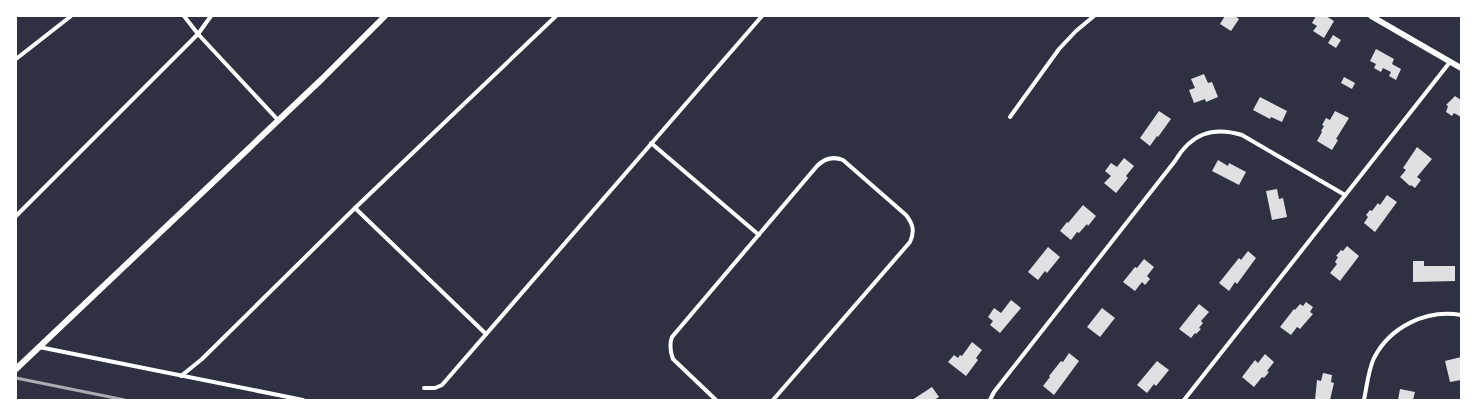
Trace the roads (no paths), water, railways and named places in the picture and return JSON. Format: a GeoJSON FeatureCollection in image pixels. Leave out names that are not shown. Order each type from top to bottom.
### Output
{"type":"FeatureCollection","features":[{"type":"Feature","properties":{"kind":"main road"},"geometry":{"type":"LineString","coordinates":[[16,369],[385,16]]}},
{"type":"Feature","properties":{"kind":"street"},"geometry":{"type":"LineString","coordinates":[[16,59],[71,16]]}},
{"type":"Feature","properties":{"kind":"street"},"geometry":{"type":"LineString","coordinates":[[184,16],[198,34],[278,120]]}},
{"type":"Feature","properties":{"kind":"street"},"geometry":{"type":"LineString","coordinates":[[16,216],[198,34],[211,16]]}},
{"type":"Feature","properties":{"kind":"street"},"geometry":{"type":"LineString","coordinates":[[181,376],[202,359],[355,208],[556,16]]}},
{"type":"Feature","properties":{"kind":"street"},"geometry":{"type":"LineString","coordinates":[[424,388],[435,388],[442,385],[762,16]]}},
{"type":"Feature","properties":{"kind":"street"},"geometry":{"type":"LineString","coordinates":[[1010,117],[1059,50],[1076,31],[1094,16]]}},
{"type":"Feature","properties":{"kind":"street"},"geometry":{"type":"LineString","coordinates":[[1371,16],[1461,68]]}},
{"type":"Feature","properties":{"kind":"street"},"geometry":{"type":"LineString","coordinates":[[1184,400],[1450,62]]}},
{"type":"Feature","properties":{"kind":"street"},"geometry":{"type":"LineString","coordinates":[[990,400],[999,386],[1175,161],[1180,152],[1196,137],[1218,130],[1230,131],[1242,135],[1345,195]]}},
{"type":"Feature","properties":{"kind":"street"},"geometry":{"type":"LineString","coordinates":[[651,143],[759,235]]}},
{"type":"Feature","properties":{"kind":"street"},"geometry":{"type":"LineString","coordinates":[[716,400],[673,359],[670,352],[672,337],[817,166],[822,161],[829,158],[836,158],[843,160],[906,215],[911,221],[913,228],[910,242],[773,400]]}},
{"type":"Feature","properties":{"kind":"street"},"geometry":{"type":"LineString","coordinates":[[355,208],[486,334]]}},
{"type":"Feature","properties":{"kind":"street"},"geometry":{"type":"LineString","coordinates":[[1364,400],[1368,374],[1374,359],[1380,347],[1390,336],[1402,326],[1429,316],[1443,314],[1461,316]]}},
{"type":"Feature","properties":{"kind":"street"},"geometry":{"type":"LineString","coordinates":[[39,346],[303,400]]}},
{"type":"Feature","properties":{"kind":"railway"},"geometry":{"type":"LineString","coordinates":[[16,378],[125,400]]}}]}
